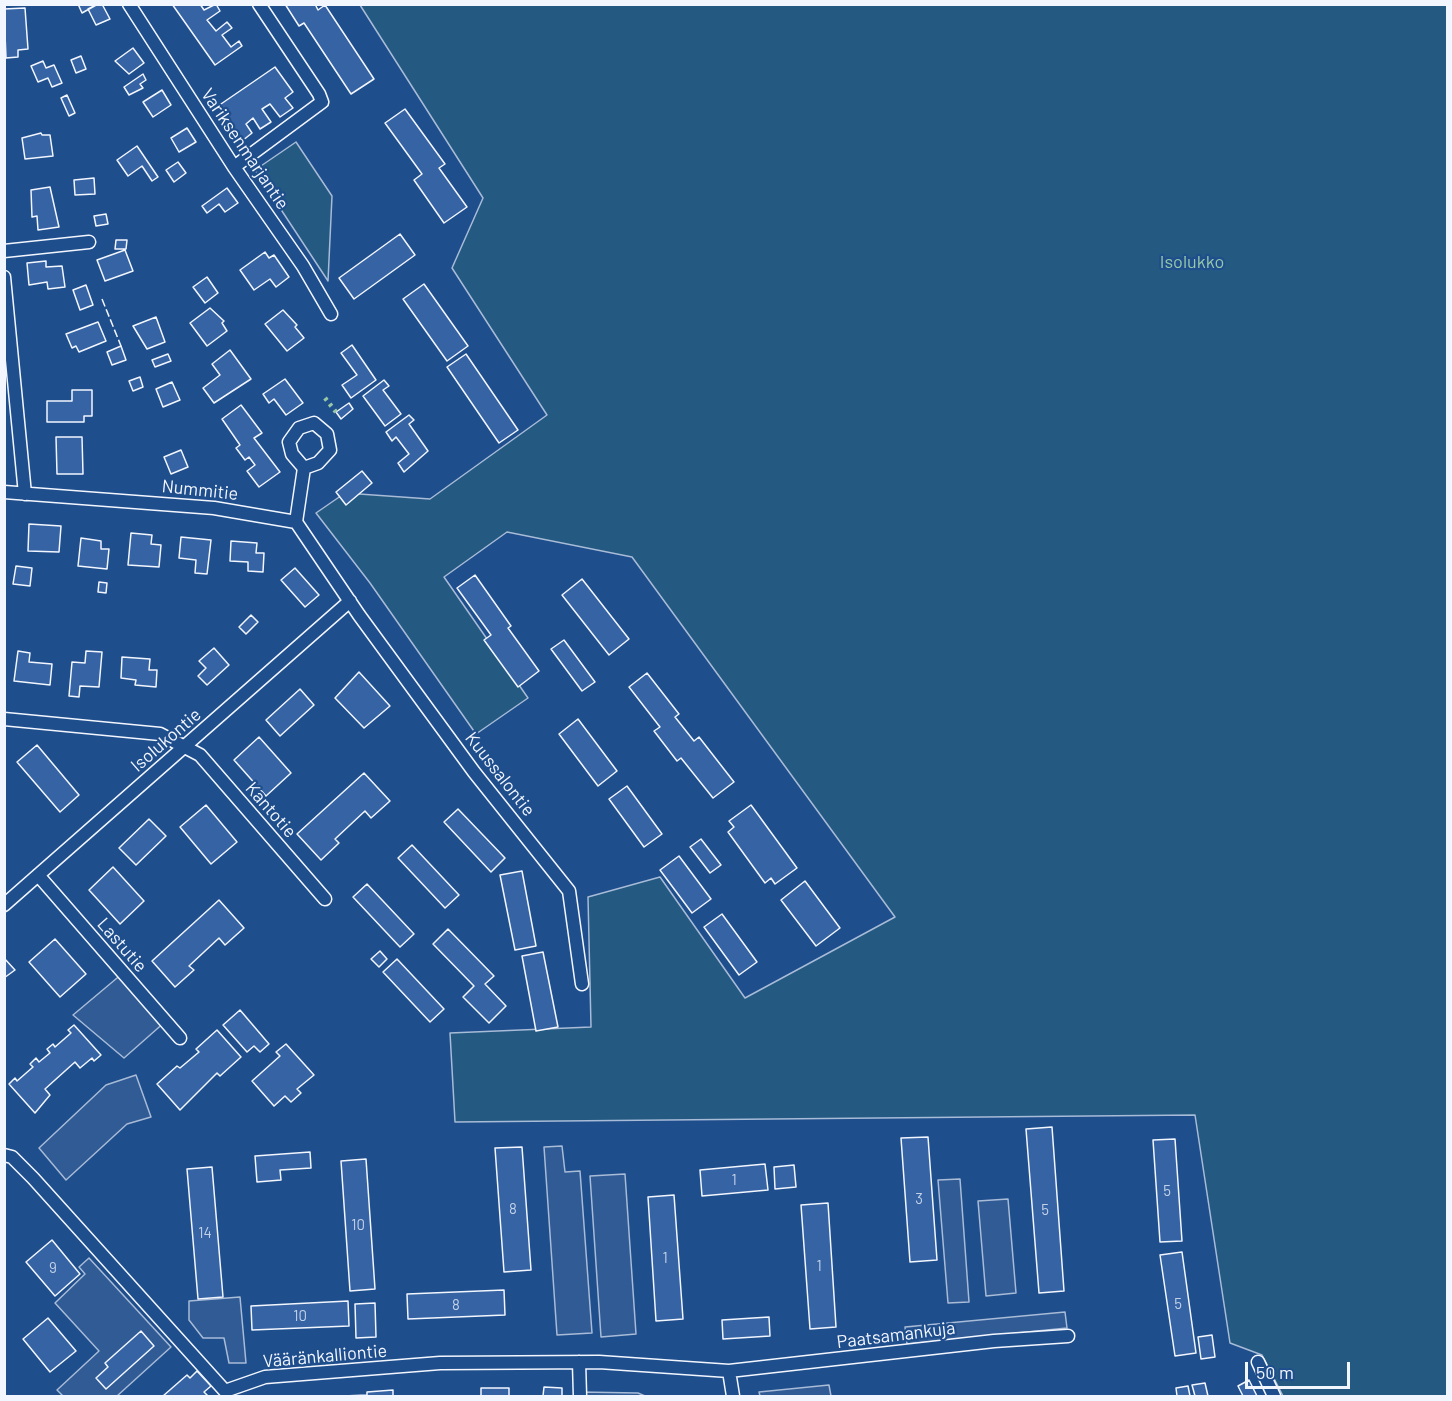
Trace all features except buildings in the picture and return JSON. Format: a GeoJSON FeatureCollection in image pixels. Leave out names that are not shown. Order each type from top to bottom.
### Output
{"type":"FeatureCollection","features":[{"type":"Feature","properties":{"kind":"street","name":"Variksenmarjantie"},"geometry":{"type":"LineString","coordinates":[[129,4],[234,167],[303,266],[331,314]]}},
{"type":"Feature","properties":{"kind":"street"},"geometry":{"type":"LineString","coordinates":[[234,167],[318,108],[321,102],[319,94],[259,4]]}},
{"type":"Feature","properties":{"kind":"street"},"geometry":{"type":"LineString","coordinates":[[4,251],[89,242]]}},
{"type":"Feature","properties":{"kind":"street"},"geometry":{"type":"LineString","coordinates":[[4,277],[25,494]]}},
{"type":"Feature","properties":{"kind":"street"},"geometry":{"type":"LineString","coordinates":[[304,468],[296,522],[350,601]]}},
{"type":"Feature","properties":{"kind":"street","name":"Nummitie"},"geometry":{"type":"LineString","coordinates":[[4,492],[214,508],[296,522]]}},
{"type":"Feature","properties":{"kind":"street","name":"Isolukontie"},"geometry":{"type":"LineString","coordinates":[[4,905],[188,746],[350,601]]}},
{"type":"Feature","properties":{"kind":"street","name":"Kuussalontie"},"geometry":{"type":"LineString","coordinates":[[350,601],[474,772],[569,891],[582,984]]}},
{"type":"Feature","properties":{"kind":"street","name":"Kantotie"},"geometry":{"type":"LineString","coordinates":[[4,719],[160,734],[188,746],[200,755],[325,899]]}},
{"type":"Feature","properties":{"kind":"street","name":"Lastutie"},"geometry":{"type":"LineString","coordinates":[[38,875],[180,1038]]}},
{"type":"Feature","properties":{"kind":"street","name":"Vääränkalliontie"},"geometry":{"type":"LineString","coordinates":[[4,1155],[12,1157],[33,1178],[227,1394],[266,1377],[440,1363],[579,1362],[729,1371]]}},
{"type":"Feature","properties":{"kind":"street","name":"Paatsamankuja"},"geometry":{"type":"LineString","coordinates":[[729,1371],[994,1341],[1068,1336]]}},
{"type":"Feature","properties":{"kind":"street"},"geometry":{"type":"LineString","coordinates":[[579,1362],[580,1396]]}},
{"type":"Feature","properties":{"kind":"street"},"geometry":{"type":"LineString","coordinates":[[1258,1362],[1274,1396]]}},
{"type":"Feature","properties":{"kind":"street"},"geometry":{"type":"LineString","coordinates":[[729,1371],[733,1396]]}},
{"type":"Feature","properties":{"kind":"green space","name":"Isolukko"},"geometry":{"type":"Polygon","coordinates":[[[360,5],[1447,5],[1447,1396],[1283,1396],[1262,1355],[1230,1343],[1195,1115],[455,1122],[450,1033],[591,1027],[588,897],[660,877],[745,998],[895,917],[632,557],[507,532],[444,577],[528,698],[476,734],[370,583],[316,513],[345,493],[430,499],[547,415],[452,268],[483,198],[360,5]]]}},
{"type":"Feature","properties":{"kind":"green space"},"geometry":{"type":"Polygon","coordinates":[[[296,142],[332,196],[328,281],[255,170],[296,142]]]}},
{"type":"Feature","properties":{"kind":"shaded area"},"geometry":{"type":"Polygon","coordinates":[[[123,973],[166,1021],[124,1058],[73,1015],[123,973]]]}},
{"type":"Feature","properties":{"kind":"shaded area"},"geometry":{"type":"Polygon","coordinates":[[[136,1075],[151,1117],[127,1124],[66,1180],[39,1148],[106,1085],[136,1075]]]}},
{"type":"Feature","properties":{"kind":"shaded area"},"geometry":{"type":"Polygon","coordinates":[[[562,1146],[565,1172],[580,1171],[592,1333],[557,1335],[544,1147],[562,1146]]]}},
{"type":"Feature","properties":{"kind":"shaded area"},"geometry":{"type":"Polygon","coordinates":[[[625,1174],[636,1334],[601,1337],[590,1176],[625,1174]]]}},
{"type":"Feature","properties":{"kind":"shaded area"},"geometry":{"type":"Polygon","coordinates":[[[960,1179],[969,1302],[948,1303],[938,1180],[960,1179]]]}},
{"type":"Feature","properties":{"kind":"shaded area"},"geometry":{"type":"Polygon","coordinates":[[[1008,1199],[1016,1293],[986,1296],[978,1201],[1008,1199]]]}},
{"type":"Feature","properties":{"kind":"shaded area"},"geometry":{"type":"Polygon","coordinates":[[[89,1258],[171,1347],[117,1396],[63,1396],[57,1390],[99,1351],[55,1303],[85,1274],[79,1267],[89,1258]]]}},
{"type":"Feature","properties":{"kind":"shaded area"},"geometry":{"type":"Polygon","coordinates":[[[240,1297],[246,1363],[229,1363],[224,1338],[203,1338],[189,1320],[189,1301],[240,1297]]]}},
{"type":"Feature","properties":{"kind":"shaded area"},"geometry":{"type":"Polygon","coordinates":[[[1065,1312],[1067,1328],[907,1344],[905,1327],[1065,1312]]]}},
{"type":"Feature","properties":{"kind":"shaded area"},"geometry":{"type":"Polygon","coordinates":[[[829,1385],[831,1396],[760,1396],[759,1392],[829,1385]]]}},
{"type":"Feature","properties":{"kind":"shaded area"},"geometry":{"type":"Polygon","coordinates":[[[580,1392],[638,1393],[645,1396],[580,1396],[580,1392]]]}},
{"type":"Feature","properties":{"kind":"hedge"},"geometry":{"type":"LineString","coordinates":[[325,398],[336,412]]}},
{"type":"Feature","properties":{"kind":"fence"},"geometry":{"type":"LineString","coordinates":[[102,299],[121,346]]}}]}
